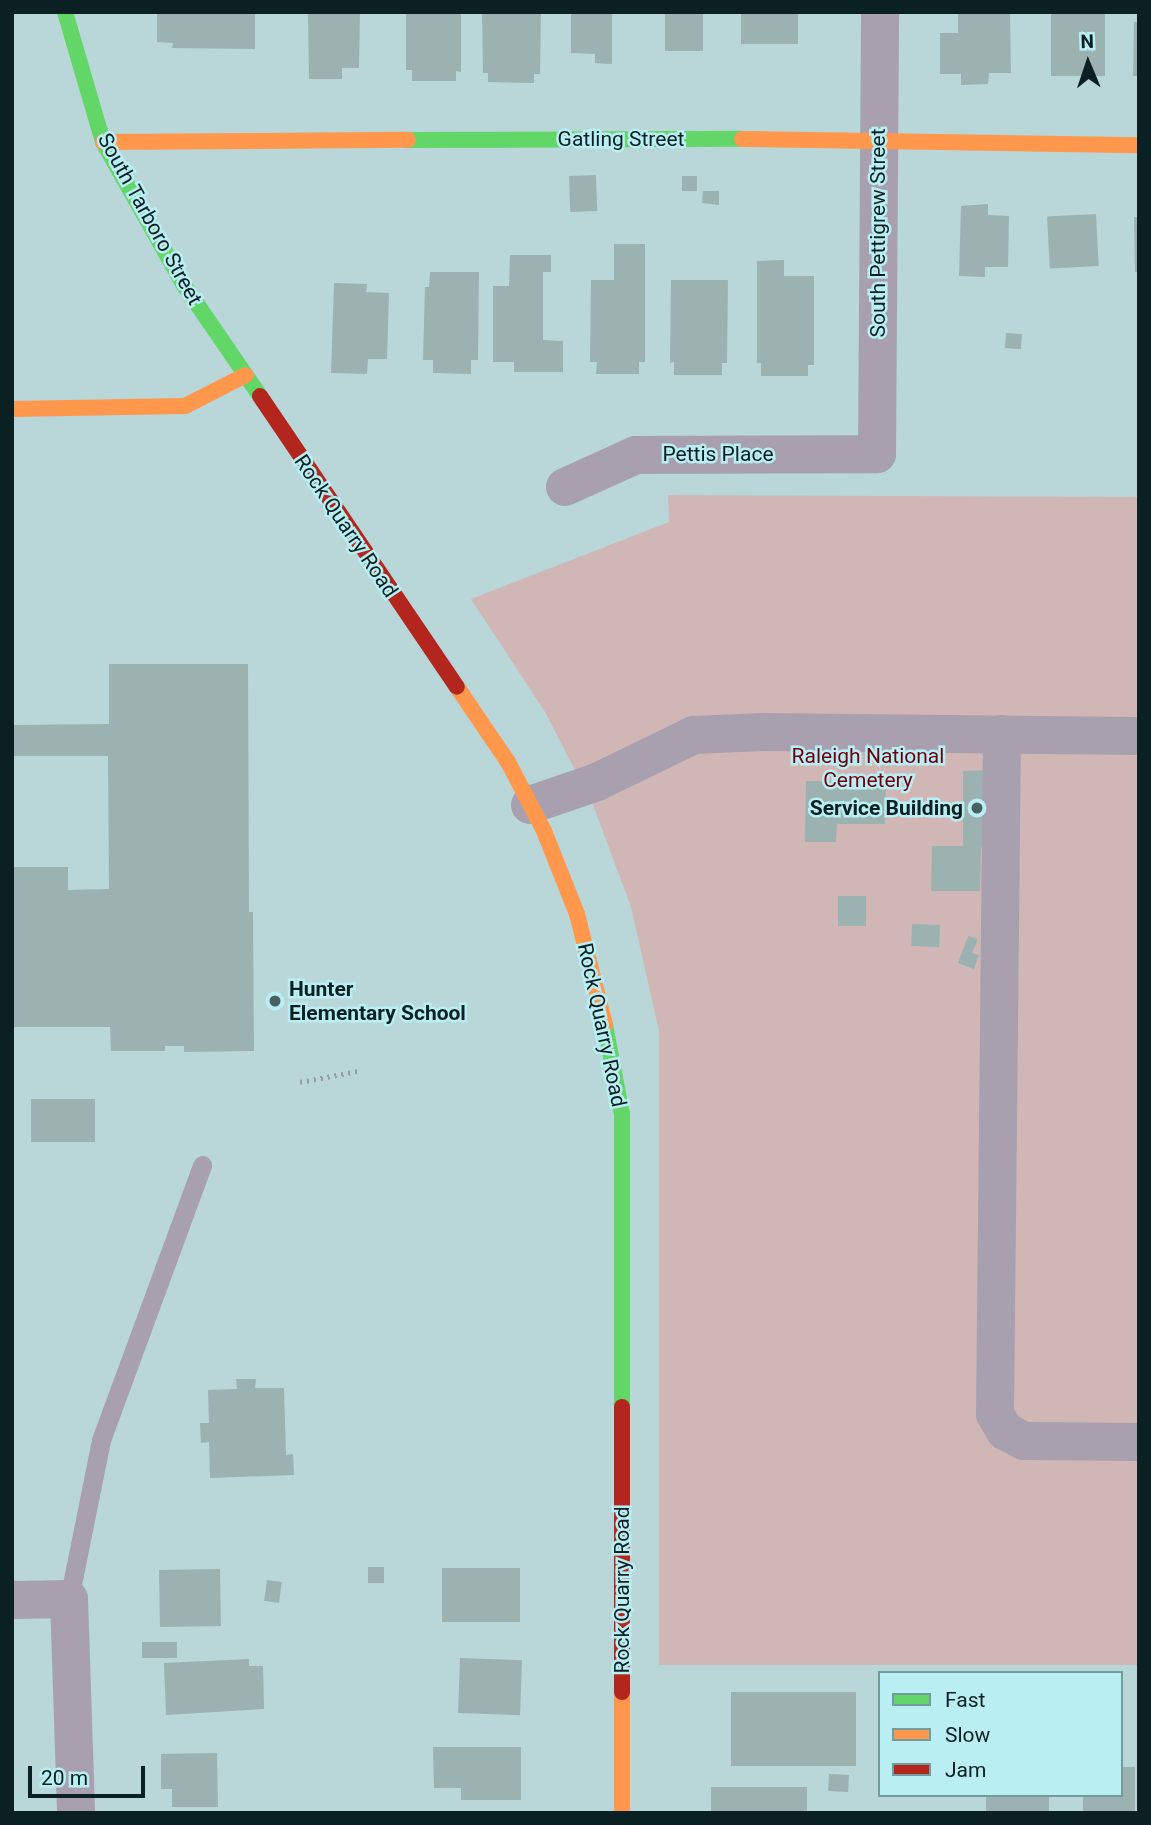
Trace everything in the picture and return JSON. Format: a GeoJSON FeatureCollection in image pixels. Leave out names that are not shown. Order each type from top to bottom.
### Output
{"type":"FeatureCollection","features":[{"type":"Feature","properties":{"kind":"main road","name":"South Tarboro Street"},"geometry":{"type":"LineString","coordinates":[[65,12],[103,142],[184,285],[246,376]]}},
{"type":"Feature","properties":{"kind":"main road","name":"Gatling Street"},"geometry":{"type":"LineString","coordinates":[[103,142],[654,138],[1139,145]]}},
{"type":"Feature","properties":{"kind":"main road"},"geometry":{"type":"LineString","coordinates":[[12,409],[185,406],[246,376]]}},
{"type":"Feature","properties":{"kind":"main road","name":"Rock Quarry Road"},"geometry":{"type":"LineString","coordinates":[[246,376],[351,536],[508,762],[530,805],[577,914],[608,1036],[622,1114],[622,1813]]}},
{"type":"Feature","properties":{"kind":"street","name":"South Pettigrew Street"},"geometry":{"type":"LineString","coordinates":[[877,454],[880,12]]}},
{"type":"Feature","properties":{"kind":"street","name":"Pettis Place"},"geometry":{"type":"LineString","coordinates":[[565,487],[636,455],[877,454]]}},
{"type":"Feature","properties":{"kind":"street"},"geometry":{"type":"LineString","coordinates":[[530,805],[597,782],[694,735],[762,732],[1139,736]]}},
{"type":"Feature","properties":{"kind":"street"},"geometry":{"type":"LineString","coordinates":[[1002,734],[995,1414],[1004,1432],[1024,1441],[1139,1442]]}},
{"type":"Feature","properties":{"kind":"street"},"geometry":{"type":"LineString","coordinates":[[12,1600],[69,1608],[76,1813]]}},
{"type":"Feature","properties":{"kind":"lane"},"geometry":{"type":"LineString","coordinates":[[69,1608],[101,1440],[202,1165]]}},
{"type":"Feature","properties":{"kind":"path"},"geometry":{"type":"LineString","coordinates":[[300,1082],[358,1071]]}},
{"type":"Feature","properties":{"kind":"green space","name":"Raleigh National Cemetery"},"geometry":{"type":"Polygon","coordinates":[[[668,495],[1139,497],[1139,1665],[659,1665],[659,1031],[631,907],[593,805],[545,712],[471,599],[669,522],[668,495]]]}},
{"type":"Feature","properties":{"kind":"building"},"geometry":{"type":"Polygon","coordinates":[[[157,12],[255,12],[255,49],[172,48],[173,43],[157,42],[157,12]]]}},
{"type":"Feature","properties":{"kind":"building"},"geometry":{"type":"Polygon","coordinates":[[[308,12],[360,12],[359,68],[342,68],[342,79],[309,79],[308,12]]]}},
{"type":"Feature","properties":{"kind":"building"},"geometry":{"type":"Polygon","coordinates":[[[406,12],[461,12],[461,72],[456,71],[456,81],[412,81],[412,70],[406,70],[406,12]]]}},
{"type":"Feature","properties":{"kind":"building"},"geometry":{"type":"Polygon","coordinates":[[[482,12],[541,12],[540,74],[534,74],[534,83],[488,82],[488,73],[483,73],[482,12]]]}},
{"type":"Feature","properties":{"kind":"building"},"geometry":{"type":"Polygon","coordinates":[[[571,12],[612,12],[612,64],[595,63],[595,54],[571,53],[571,12]]]}},
{"type":"Feature","properties":{"kind":"building"},"geometry":{"type":"Polygon","coordinates":[[[665,12],[703,12],[703,51],[665,51],[665,12]]]}},
{"type":"Feature","properties":{"kind":"building"},"geometry":{"type":"Polygon","coordinates":[[[741,12],[798,12],[798,44],[741,44],[741,12]]]}},
{"type":"Feature","properties":{"kind":"building"},"geometry":{"type":"Polygon","coordinates":[[[1010,12],[1011,73],[989,73],[988,84],[961,85],[961,74],[940,74],[940,33],[958,33],[958,13],[1010,12]]]}},
{"type":"Feature","properties":{"kind":"building"},"geometry":{"type":"Polygon","coordinates":[[[1051,12],[1105,12],[1105,76],[1051,76],[1051,12]]]}},
{"type":"Feature","properties":{"kind":"building"},"geometry":{"type":"Polygon","coordinates":[[[1134,22],[1139,22],[1139,76],[1133,76],[1134,22]]]}},
{"type":"Feature","properties":{"kind":"building"},"geometry":{"type":"Polygon","coordinates":[[[596,175],[597,211],[570,212],[569,176],[596,175]]]}},
{"type":"Feature","properties":{"kind":"building"},"geometry":{"type":"Polygon","coordinates":[[[682,176],[697,176],[697,191],[682,191],[682,176]]]}},
{"type":"Feature","properties":{"kind":"building"},"geometry":{"type":"Polygon","coordinates":[[[703,191],[719,191],[719,205],[702,203],[703,191]]]}},
{"type":"Feature","properties":{"kind":"building"},"geometry":{"type":"Polygon","coordinates":[[[988,204],[988,215],[1009,216],[1008,267],[985,267],[985,277],[959,276],[961,206],[988,204]]]}},
{"type":"Feature","properties":{"kind":"building"},"geometry":{"type":"Polygon","coordinates":[[[1096,214],[1099,266],[1050,268],[1047,217],[1096,214]]]}},
{"type":"Feature","properties":{"kind":"building"},"geometry":{"type":"Polygon","coordinates":[[[1134,217],[1139,217],[1139,272],[1135,272],[1134,217]]]}},
{"type":"Feature","properties":{"kind":"building"},"geometry":{"type":"Polygon","coordinates":[[[614,244],[645,244],[645,362],[639,362],[639,374],[596,374],[597,362],[590,362],[591,280],[614,280],[614,244]]]}},
{"type":"Feature","properties":{"kind":"building"},"geometry":{"type":"Polygon","coordinates":[[[510,255],[551,255],[551,272],[543,272],[543,340],[563,341],[563,372],[514,372],[514,362],[493,362],[493,286],[509,286],[510,255]]]}},
{"type":"Feature","properties":{"kind":"building"},"geometry":{"type":"Polygon","coordinates":[[[784,260],[784,276],[814,276],[814,365],[808,365],[808,376],[761,376],[761,363],[757,363],[757,261],[784,260]]]}},
{"type":"Feature","properties":{"kind":"building"},"geometry":{"type":"Polygon","coordinates":[[[430,272],[479,272],[478,360],[471,360],[471,374],[433,373],[433,360],[423,360],[425,287],[429,287],[430,272]]]}},
{"type":"Feature","properties":{"kind":"building"},"geometry":{"type":"Polygon","coordinates":[[[671,280],[728,280],[727,363],[722,363],[722,375],[674,375],[674,362],[670,363],[671,280]]]}},
{"type":"Feature","properties":{"kind":"building"},"geometry":{"type":"Polygon","coordinates":[[[334,283],[367,284],[366,292],[389,293],[387,359],[368,359],[367,374],[331,373],[334,283]]]}},
{"type":"Feature","properties":{"kind":"building"},"geometry":{"type":"Polygon","coordinates":[[[1006,333],[1022,334],[1021,349],[1005,348],[1006,333]]]}},
{"type":"Feature","properties":{"kind":"building"},"geometry":{"type":"Polygon","coordinates":[[[109,664],[248,664],[249,912],[253,912],[254,1051],[184,1052],[184,1046],[165,1046],[165,1051],[111,1051],[110,1027],[12,1027],[12,867],[68,867],[68,890],[109,889],[108,756],[12,756],[12,725],[109,724],[109,664]]]}},
{"type":"Feature","properties":{"kind":"building","name":"Service Building"},"geometry":{"type":"Polygon","coordinates":[[[991,770],[991,848],[981,847],[980,891],[931,891],[932,846],[963,846],[963,771],[991,770]]]}},
{"type":"Feature","properties":{"kind":"building"},"geometry":{"type":"Polygon","coordinates":[[[806,781],[886,782],[885,824],[837,824],[836,842],[805,842],[806,781]]]}},
{"type":"Feature","properties":{"kind":"building"},"geometry":{"type":"Polygon","coordinates":[[[838,896],[866,896],[866,926],[838,926],[838,896]]]}},
{"type":"Feature","properties":{"kind":"building"},"geometry":{"type":"Polygon","coordinates":[[[912,924],[940,925],[939,947],[911,946],[912,924]]]}},
{"type":"Feature","properties":{"kind":"building"},"geometry":{"type":"Polygon","coordinates":[[[968,936],[978,939],[972,953],[979,955],[974,969],[958,963],[968,936]]]}},
{"type":"Feature","properties":{"kind":"building"},"geometry":{"type":"Polygon","coordinates":[[[31,1099],[95,1099],[95,1142],[31,1142],[31,1099]]]}},
{"type":"Feature","properties":{"kind":"building"},"geometry":{"type":"Polygon","coordinates":[[[236,1379],[256,1379],[255,1388],[284,1388],[286,1455],[293,1454],[294,1475],[210,1478],[209,1442],[201,1443],[200,1423],[209,1423],[208,1390],[237,1389],[236,1379]]]}},
{"type":"Feature","properties":{"kind":"building"},"geometry":{"type":"Polygon","coordinates":[[[368,1567],[384,1567],[384,1583],[368,1583],[368,1567]]]}},
{"type":"Feature","properties":{"kind":"building"},"geometry":{"type":"Polygon","coordinates":[[[442,1568],[520,1568],[520,1622],[442,1622],[442,1568]]]}},
{"type":"Feature","properties":{"kind":"building"},"geometry":{"type":"Polygon","coordinates":[[[220,1569],[221,1626],[160,1627],[159,1570],[220,1569]]]}},
{"type":"Feature","properties":{"kind":"building"},"geometry":{"type":"Polygon","coordinates":[[[267,1580],[282,1582],[279,1603],[264,1601],[267,1580]]]}},
{"type":"Feature","properties":{"kind":"building"},"geometry":{"type":"Polygon","coordinates":[[[142,1642],[177,1642],[177,1658],[142,1658],[142,1642]]]}},
{"type":"Feature","properties":{"kind":"building"},"geometry":{"type":"Polygon","coordinates":[[[460,1658],[522,1660],[520,1715],[458,1713],[460,1658]]]}},
{"type":"Feature","properties":{"kind":"building"},"geometry":{"type":"Polygon","coordinates":[[[249,1659],[249,1666],[263,1666],[264,1709],[166,1715],[164,1663],[249,1659]]]}},
{"type":"Feature","properties":{"kind":"building"},"geometry":{"type":"Polygon","coordinates":[[[731,1692],[856,1692],[856,1766],[731,1766],[731,1692]]]}},
{"type":"Feature","properties":{"kind":"building"},"geometry":{"type":"Polygon","coordinates":[[[433,1747],[521,1747],[521,1800],[461,1800],[461,1788],[434,1788],[433,1747]]]}},
{"type":"Feature","properties":{"kind":"building"},"geometry":{"type":"Polygon","coordinates":[[[217,1753],[218,1807],[172,1807],[172,1789],[161,1789],[161,1754],[217,1753]]]}},
{"type":"Feature","properties":{"kind":"building"},"geometry":{"type":"Polygon","coordinates":[[[1123,1767],[1135,1767],[1135,1813],[1083,1813],[1083,1797],[1123,1797],[1123,1767]]]}},
{"type":"Feature","properties":{"kind":"building"},"geometry":{"type":"Polygon","coordinates":[[[829,1774],[849,1775],[848,1792],[828,1791],[829,1774]]]}},
{"type":"Feature","properties":{"kind":"building"},"geometry":{"type":"Polygon","coordinates":[[[711,1787],[807,1787],[807,1813],[711,1813],[711,1787]]]}},
{"type":"Feature","properties":{"kind":"building"},"geometry":{"type":"Polygon","coordinates":[[[986,1797],[1049,1797],[1049,1813],[986,1813],[986,1797]]]}},
{"type":"Feature","properties":{"kind":"traffic: fast"},"geometry":{"type":"LineString","coordinates":[[65,12],[103,142],[184,285],[260,396]]}},
{"type":"Feature","properties":{"kind":"traffic: fast"},"geometry":{"type":"LineString","coordinates":[[408,140],[742,139]]}},
{"type":"Feature","properties":{"kind":"traffic: fast"},"geometry":{"type":"LineString","coordinates":[[605,1025],[622,1114],[622,1407]]}},
{"type":"Feature","properties":{"kind":"traffic: slow"},"geometry":{"type":"LineString","coordinates":[[742,139],[1139,145]]}},
{"type":"Feature","properties":{"kind":"traffic: slow"},"geometry":{"type":"LineString","coordinates":[[103,142],[408,140]]}},
{"type":"Feature","properties":{"kind":"traffic: slow"},"geometry":{"type":"LineString","coordinates":[[12,409],[185,406],[246,375]]}},
{"type":"Feature","properties":{"kind":"traffic: slow"},"geometry":{"type":"LineString","coordinates":[[457,687],[508,762],[544,831],[577,914],[605,1025]]}},
{"type":"Feature","properties":{"kind":"traffic: slow"},"geometry":{"type":"LineString","coordinates":[[622,1692],[622,1813]]}},
{"type":"Feature","properties":{"kind":"traffic: jam"},"geometry":{"type":"LineString","coordinates":[[260,396],[457,687]]}},
{"type":"Feature","properties":{"kind":"traffic: jam"},"geometry":{"type":"LineString","coordinates":[[622,1407],[622,1692]]}},
{"type":"Feature","properties":{"kind":"place","name":"Service Building"},"geometry":{"type":"Point","coordinates":[977,808]}},
{"type":"Feature","properties":{"kind":"place","name":"Hunter Elementary School"},"geometry":{"type":"Point","coordinates":[275,1001]}}]}
